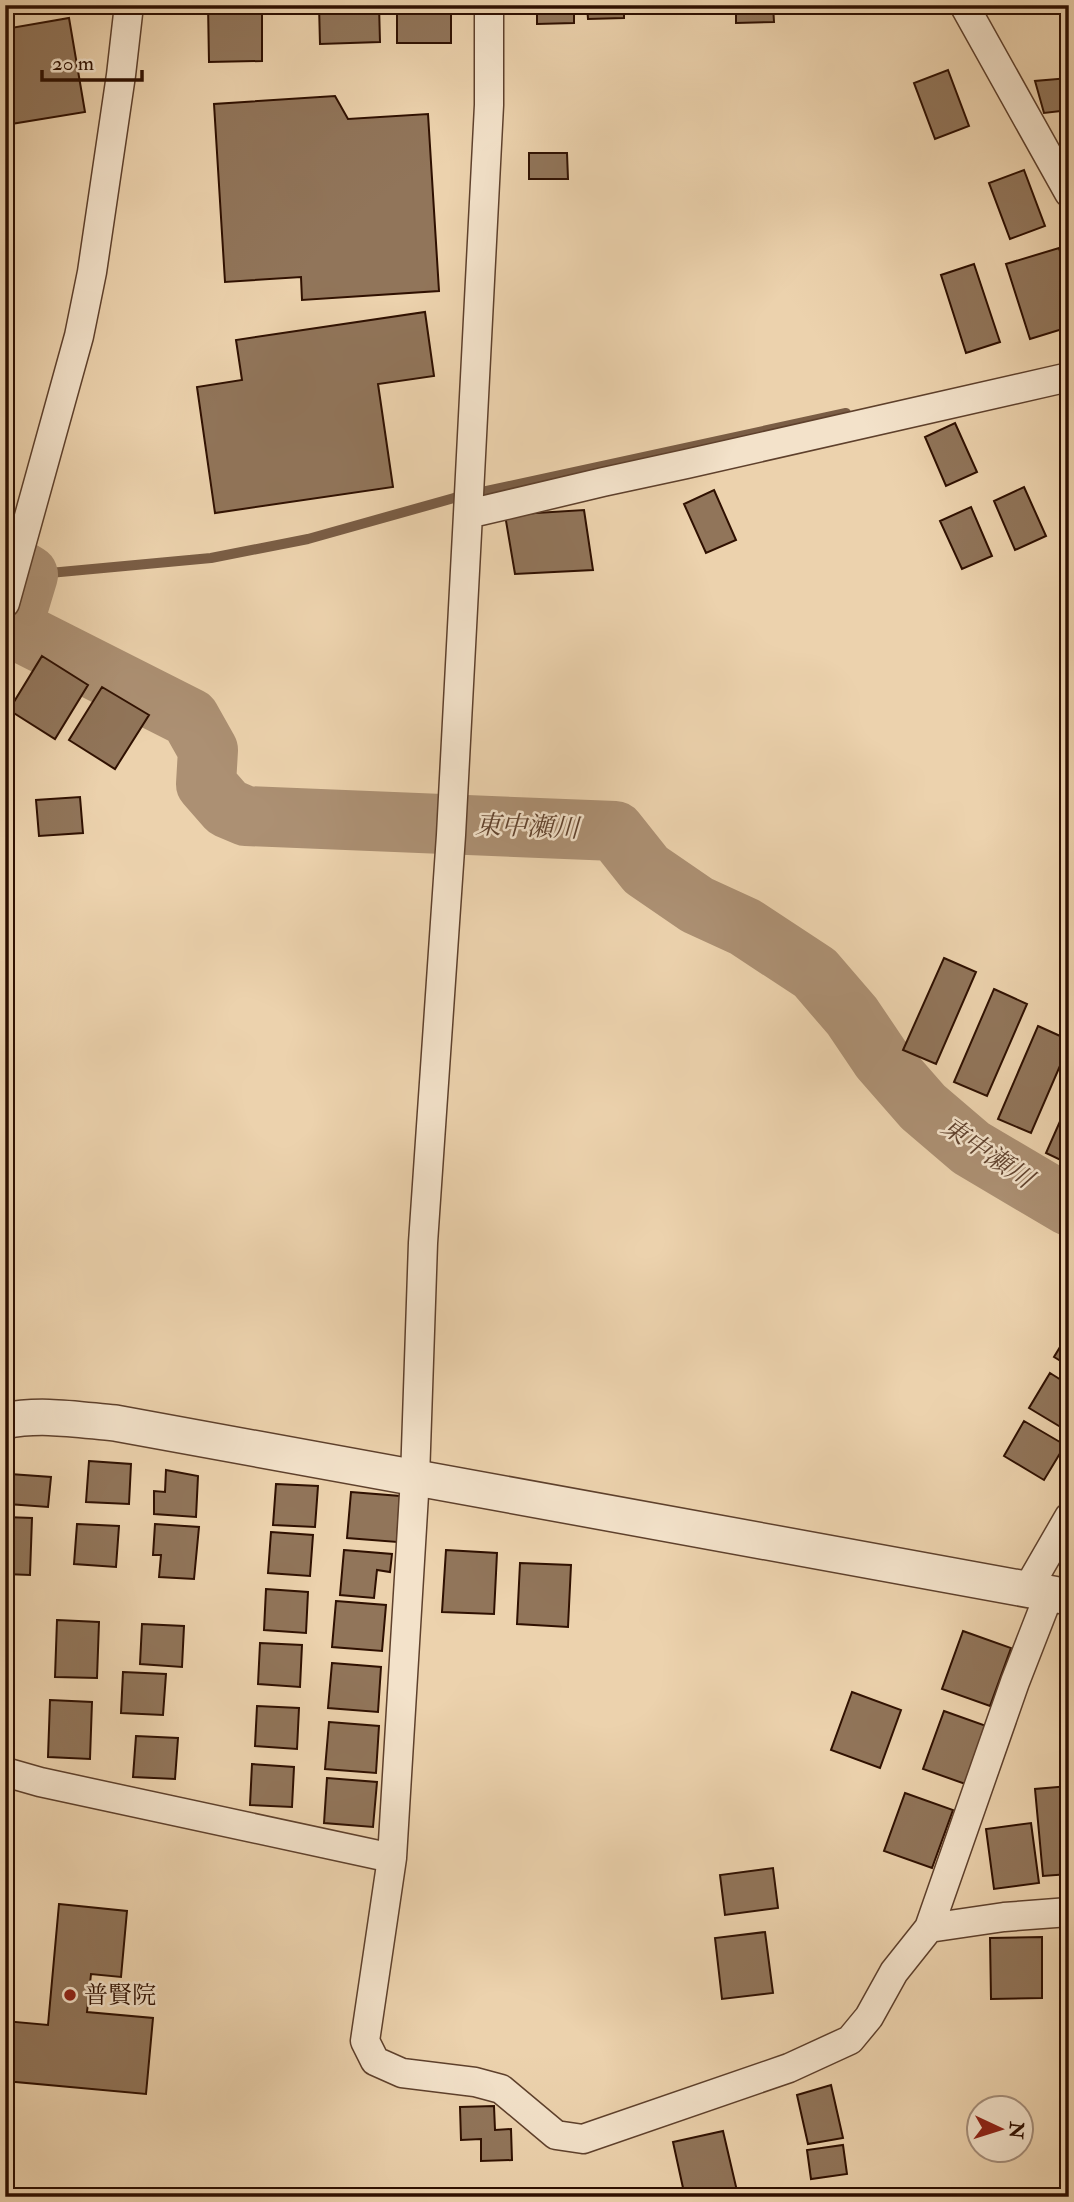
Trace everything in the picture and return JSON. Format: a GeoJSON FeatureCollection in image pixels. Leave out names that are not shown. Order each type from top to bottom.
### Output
{"type":"FeatureCollection","features":[{"type":"Feature","properties":{"kind":"street"},"geometry":{"type":"LineString","coordinates":[[12,580],[79,336],[92,272],[129,5]]}},
{"type":"Feature","properties":{"kind":"street"},"geometry":{"type":"LineString","coordinates":[[489,5],[489,105],[451,825],[423,1242],[415,1478],[392,1858],[365,2041],[375,2061],[402,2073],[475,2082],[501,2090],[556,2136],[583,2139],[789,2068],[850,2040],[869,2017],[894,1972],[929,1928],[1049,1592],[1069,1517]]}},
{"type":"Feature","properties":{"kind":"street"},"geometry":{"type":"LineString","coordinates":[[964,5],[1069,193]]}},
{"type":"Feature","properties":{"kind":"street"},"geometry":{"type":"LineString","coordinates":[[468,500],[603,482],[1069,377]]}},
{"type":"Feature","properties":{"kind":"street"},"geometry":{"type":"LineString","coordinates":[[5,1421],[59,1419],[115,1423],[1049,1592]]}},
{"type":"Feature","properties":{"kind":"street"},"geometry":{"type":"LineString","coordinates":[[5,1772],[40,1782],[392,1858]]}},
{"type":"Feature","properties":{"kind":"street"},"geometry":{"type":"LineString","coordinates":[[929,1928],[1004,1917],[1069,1912]]}},
{"type":"Feature","properties":{"kind":"building"},"geometry":{"type":"Polygon","coordinates":[[[208,5],[262,5],[262,61],[209,62],[208,5]]]}},
{"type":"Feature","properties":{"kind":"building"},"geometry":{"type":"Polygon","coordinates":[[[319,5],[379,5],[380,42],[320,44],[319,5]]]}},
{"type":"Feature","properties":{"kind":"building"},"geometry":{"type":"Polygon","coordinates":[[[397,5],[451,5],[451,43],[397,43],[397,5]]]}},
{"type":"Feature","properties":{"kind":"building"},"geometry":{"type":"Polygon","coordinates":[[[537,5],[574,5],[574,23],[537,24],[537,5]]]}},
{"type":"Feature","properties":{"kind":"building"},"geometry":{"type":"Polygon","coordinates":[[[587,5],[624,5],[624,18],[588,19],[587,5]]]}},
{"type":"Feature","properties":{"kind":"building"},"geometry":{"type":"Polygon","coordinates":[[[736,5],[773,5],[774,22],[736,23],[736,5]]]}},
{"type":"Feature","properties":{"kind":"building"},"geometry":{"type":"Polygon","coordinates":[[[1060,5],[1069,5],[1069,52],[1067,52],[1060,5]]]}},
{"type":"Feature","properties":{"kind":"building"},"geometry":{"type":"Polygon","coordinates":[[[69,18],[85,112],[5,125],[5,29],[69,18]]]}},
{"type":"Feature","properties":{"kind":"building"},"geometry":{"type":"Polygon","coordinates":[[[948,70],[969,126],[935,139],[914,83],[948,70]]]}},
{"type":"Feature","properties":{"kind":"building"},"geometry":{"type":"Polygon","coordinates":[[[1069,78],[1069,110],[1044,113],[1035,81],[1069,78]]]}},
{"type":"Feature","properties":{"kind":"building"},"geometry":{"type":"Polygon","coordinates":[[[335,96],[348,119],[428,114],[439,291],[302,300],[301,277],[225,282],[214,104],[335,96]]]}},
{"type":"Feature","properties":{"kind":"building"},"geometry":{"type":"Polygon","coordinates":[[[529,153],[567,153],[568,179],[529,179],[529,153]]]}},
{"type":"Feature","properties":{"kind":"building"},"geometry":{"type":"Polygon","coordinates":[[[1024,170],[1045,226],[1010,239],[989,183],[1024,170]]]}},
{"type":"Feature","properties":{"kind":"building"},"geometry":{"type":"Polygon","coordinates":[[[1059,248],[1069,281],[1069,327],[1030,339],[1006,264],[1059,248]]]}},
{"type":"Feature","properties":{"kind":"building"},"geometry":{"type":"Polygon","coordinates":[[[974,264],[1000,342],[966,353],[941,275],[974,264]]]}},
{"type":"Feature","properties":{"kind":"building"},"geometry":{"type":"Polygon","coordinates":[[[425,312],[434,376],[378,384],[393,487],[215,513],[197,387],[242,380],[236,340],[425,312]]]}},
{"type":"Feature","properties":{"kind":"building"},"geometry":{"type":"Polygon","coordinates":[[[955,423],[977,472],[946,486],[925,437],[955,423]]]}},
{"type":"Feature","properties":{"kind":"building"},"geometry":{"type":"Polygon","coordinates":[[[1024,487],[1046,536],[1015,550],[994,501],[1024,487]]]}},
{"type":"Feature","properties":{"kind":"building"},"geometry":{"type":"Polygon","coordinates":[[[714,490],[736,540],[706,553],[684,504],[714,490]]]}},
{"type":"Feature","properties":{"kind":"building"},"geometry":{"type":"Polygon","coordinates":[[[971,507],[992,556],[962,569],[940,521],[971,507]]]}},
{"type":"Feature","properties":{"kind":"building"},"geometry":{"type":"Polygon","coordinates":[[[584,510],[593,570],[515,574],[505,515],[584,510]]]}},
{"type":"Feature","properties":{"kind":"building"},"geometry":{"type":"Polygon","coordinates":[[[42,656],[88,685],[55,739],[9,710],[42,656]]]}},
{"type":"Feature","properties":{"kind":"building"},"geometry":{"type":"Polygon","coordinates":[[[102,687],[149,715],[115,769],[69,740],[102,687]]]}},
{"type":"Feature","properties":{"kind":"building"},"geometry":{"type":"Polygon","coordinates":[[[80,797],[83,833],[39,836],[36,800],[80,797]]]}},
{"type":"Feature","properties":{"kind":"building"},"geometry":{"type":"Polygon","coordinates":[[[944,958],[976,972],[936,1064],[903,1050],[944,958]]]}},
{"type":"Feature","properties":{"kind":"building"},"geometry":{"type":"Polygon","coordinates":[[[994,989],[1027,1004],[987,1096],[954,1082],[994,989]]]}},
{"type":"Feature","properties":{"kind":"building"},"geometry":{"type":"Polygon","coordinates":[[[1038,1026],[1069,1040],[1069,1045],[1031,1133],[998,1119],[1038,1026]]]}},
{"type":"Feature","properties":{"kind":"building"},"geometry":{"type":"Polygon","coordinates":[[[1069,1101],[1069,1164],[1046,1153],[1069,1101]]]}},
{"type":"Feature","properties":{"kind":"building"},"geometry":{"type":"Polygon","coordinates":[[[1069,1332],[1069,1366],[1054,1357],[1069,1332]]]}},
{"type":"Feature","properties":{"kind":"building"},"geometry":{"type":"Polygon","coordinates":[[[1050,1373],[1069,1385],[1069,1432],[1029,1408],[1050,1373]]]}},
{"type":"Feature","properties":{"kind":"building"},"geometry":{"type":"Polygon","coordinates":[[[1024,1421],[1065,1445],[1044,1480],[1004,1456],[1024,1421]]]}},
{"type":"Feature","properties":{"kind":"building"},"geometry":{"type":"Polygon","coordinates":[[[89,1461],[131,1464],[129,1504],[86,1502],[89,1461]]]}},
{"type":"Feature","properties":{"kind":"building"},"geometry":{"type":"Polygon","coordinates":[[[166,1470],[198,1476],[196,1517],[154,1514],[154,1491],[165,1492],[166,1470]]]}},
{"type":"Feature","properties":{"kind":"building"},"geometry":{"type":"Polygon","coordinates":[[[10,1474],[51,1477],[48,1507],[8,1504],[10,1474]]]}},
{"type":"Feature","properties":{"kind":"building"},"geometry":{"type":"Polygon","coordinates":[[[276,1484],[318,1486],[315,1527],[273,1525],[276,1484]]]}},
{"type":"Feature","properties":{"kind":"building"},"geometry":{"type":"Polygon","coordinates":[[[351,1492],[400,1496],[397,1542],[347,1538],[351,1492]]]}},
{"type":"Feature","properties":{"kind":"building"},"geometry":{"type":"Polygon","coordinates":[[[5,1517],[32,1518],[30,1575],[5,1574],[5,1517]]]}},
{"type":"Feature","properties":{"kind":"building"},"geometry":{"type":"Polygon","coordinates":[[[77,1524],[119,1526],[116,1567],[74,1564],[77,1524]]]}},
{"type":"Feature","properties":{"kind":"building"},"geometry":{"type":"Polygon","coordinates":[[[155,1524],[199,1527],[194,1579],[159,1577],[161,1555],[153,1555],[155,1524]]]}},
{"type":"Feature","properties":{"kind":"building"},"geometry":{"type":"Polygon","coordinates":[[[271,1532],[313,1535],[310,1576],[268,1573],[271,1532]]]}},
{"type":"Feature","properties":{"kind":"building"},"geometry":{"type":"Polygon","coordinates":[[[344,1550],[392,1554],[390,1572],[377,1570],[374,1598],[340,1595],[344,1550]]]}},
{"type":"Feature","properties":{"kind":"building"},"geometry":{"type":"Polygon","coordinates":[[[446,1550],[497,1553],[494,1614],[442,1612],[446,1550]]]}},
{"type":"Feature","properties":{"kind":"building"},"geometry":{"type":"Polygon","coordinates":[[[520,1563],[571,1565],[568,1627],[517,1624],[520,1563]]]}},
{"type":"Feature","properties":{"kind":"building"},"geometry":{"type":"Polygon","coordinates":[[[266,1589],[308,1592],[306,1633],[264,1630],[266,1589]]]}},
{"type":"Feature","properties":{"kind":"building"},"geometry":{"type":"Polygon","coordinates":[[[336,1601],[386,1605],[382,1651],[332,1647],[336,1601]]]}},
{"type":"Feature","properties":{"kind":"building"},"geometry":{"type":"Polygon","coordinates":[[[57,1620],[99,1622],[97,1678],[55,1677],[57,1620]]]}},
{"type":"Feature","properties":{"kind":"building"},"geometry":{"type":"Polygon","coordinates":[[[142,1624],[184,1626],[182,1667],[140,1664],[142,1624]]]}},
{"type":"Feature","properties":{"kind":"building"},"geometry":{"type":"Polygon","coordinates":[[[963,1631],[1011,1648],[990,1706],[942,1689],[963,1631]]]}},
{"type":"Feature","properties":{"kind":"building"},"geometry":{"type":"Polygon","coordinates":[[[260,1643],[302,1645],[300,1687],[258,1684],[260,1643]]]}},
{"type":"Feature","properties":{"kind":"building"},"geometry":{"type":"Polygon","coordinates":[[[332,1663],[381,1667],[378,1712],[328,1708],[332,1663]]]}},
{"type":"Feature","properties":{"kind":"building"},"geometry":{"type":"Polygon","coordinates":[[[123,1672],[166,1674],[163,1715],[121,1713],[123,1672]]]}},
{"type":"Feature","properties":{"kind":"building"},"geometry":{"type":"Polygon","coordinates":[[[852,1692],[901,1710],[880,1768],[831,1750],[852,1692]]]}},
{"type":"Feature","properties":{"kind":"building"},"geometry":{"type":"Polygon","coordinates":[[[50,1700],[92,1702],[90,1759],[48,1757],[50,1700]]]}},
{"type":"Feature","properties":{"kind":"building"},"geometry":{"type":"Polygon","coordinates":[[[257,1706],[299,1708],[297,1749],[255,1746],[257,1706]]]}},
{"type":"Feature","properties":{"kind":"building"},"geometry":{"type":"Polygon","coordinates":[[[944,1711],[992,1728],[971,1786],[923,1769],[944,1711]]]}},
{"type":"Feature","properties":{"kind":"building"},"geometry":{"type":"Polygon","coordinates":[[[329,1722],[379,1726],[376,1773],[325,1769],[329,1722]]]}},
{"type":"Feature","properties":{"kind":"building"},"geometry":{"type":"Polygon","coordinates":[[[136,1736],[178,1738],[175,1779],[133,1777],[136,1736]]]}},
{"type":"Feature","properties":{"kind":"building"},"geometry":{"type":"Polygon","coordinates":[[[252,1764],[294,1767],[292,1807],[250,1805],[252,1764]]]}},
{"type":"Feature","properties":{"kind":"building"},"geometry":{"type":"Polygon","coordinates":[[[327,1778],[377,1782],[373,1827],[324,1823],[327,1778]]]}},
{"type":"Feature","properties":{"kind":"building"},"geometry":{"type":"Polygon","coordinates":[[[1069,1786],[1069,1874],[1043,1876],[1035,1789],[1069,1786]]]}},
{"type":"Feature","properties":{"kind":"building"},"geometry":{"type":"Polygon","coordinates":[[[905,1793],[953,1810],[932,1868],[884,1851],[905,1793]]]}},
{"type":"Feature","properties":{"kind":"building"},"geometry":{"type":"Polygon","coordinates":[[[1031,1823],[1039,1883],[994,1889],[986,1829],[1031,1823]]]}},
{"type":"Feature","properties":{"kind":"building"},"geometry":{"type":"Polygon","coordinates":[[[773,1868],[778,1908],[725,1915],[720,1875],[773,1868]]]}},
{"type":"Feature","properties":{"kind":"building","name":"普賢院"},"geometry":{"type":"Polygon","coordinates":[[[59,1904],[127,1911],[121,1977],[91,1974],[87,2012],[153,2018],[146,2094],[5,2081],[5,2021],[48,2025],[59,1904]]]}},
{"type":"Feature","properties":{"kind":"building"},"geometry":{"type":"Polygon","coordinates":[[[765,1932],[773,1993],[722,1999],[715,1938],[765,1932]]]}},
{"type":"Feature","properties":{"kind":"building"},"geometry":{"type":"Polygon","coordinates":[[[1042,1937],[1042,1998],[991,1999],[990,1938],[1042,1937]]]}},
{"type":"Feature","properties":{"kind":"building"},"geometry":{"type":"Polygon","coordinates":[[[831,2085],[843,2138],[808,2144],[797,2095],[831,2085]]]}},
{"type":"Feature","properties":{"kind":"building"},"geometry":{"type":"Polygon","coordinates":[[[494,2106],[495,2130],[511,2129],[512,2160],[481,2161],[481,2139],[461,2140],[460,2107],[494,2106]]]}},
{"type":"Feature","properties":{"kind":"building"},"geometry":{"type":"Polygon","coordinates":[[[723,2131],[737,2191],[713,2197],[685,2197],[673,2142],[723,2131]]]}},
{"type":"Feature","properties":{"kind":"building"},"geometry":{"type":"Polygon","coordinates":[[[843,2145],[847,2174],[811,2179],[807,2150],[843,2145]]]}},
{"type":"Feature","properties":{"kind":"waterway"},"geometry":{"type":"LineString","coordinates":[[28,575],[211,558],[308,539],[454,498],[846,413]]}},
{"type":"Feature","properties":{"kind":"waterway","name":"東中瀬川"},"geometry":{"type":"LineString","coordinates":[[5,561],[28,575],[12,628],[190,718],[208,750],[206,784],[227,808],[246,816],[615,831],[646,870],[697,905],[745,927],[815,973],[852,1016],[881,1059],[923,1107],[971,1148],[1069,1206]]}},
{"type":"Feature","properties":{"kind":"place","name":"普賢院"},"geometry":{"type":"Point","coordinates":[70,1995]}}]}
